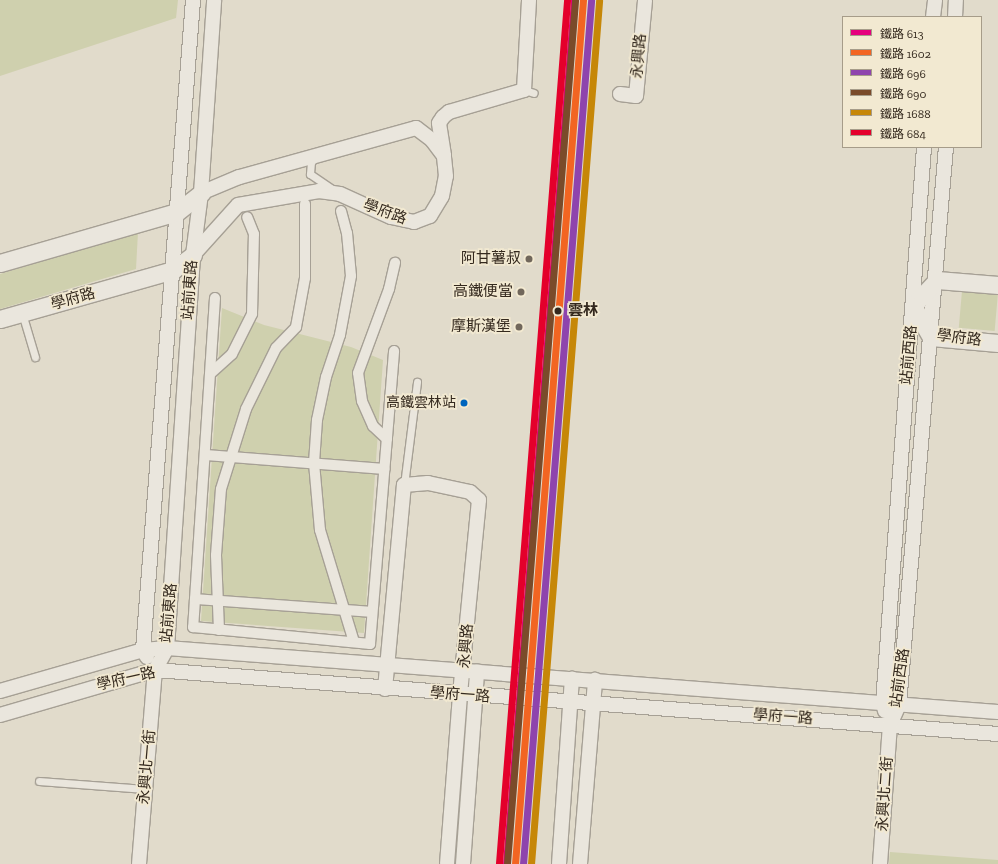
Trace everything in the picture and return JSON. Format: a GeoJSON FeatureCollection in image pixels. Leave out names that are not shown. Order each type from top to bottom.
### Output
{"type":"FeatureCollection","features":[{"type":"Feature","properties":{"kind":"street","name":"站前東路"},"geometry":{"type":"LineString","coordinates":[[155,670],[144,650],[193,0]]}},
{"type":"Feature","properties":{"kind":"street","name":"站前東路"},"geometry":{"type":"LineString","coordinates":[[155,670],[167,648],[193,255],[201,193],[214,0]]}},
{"type":"Feature","properties":{"kind":"street","name":"永興路"},"geometry":{"type":"LineString","coordinates":[[620,94],[636,96],[644,0]]}},
{"type":"Feature","properties":{"kind":"street"},"geometry":{"type":"LineString","coordinates":[[933,16],[935,0]]}},
{"type":"Feature","properties":{"kind":"street"},"geometry":{"type":"LineString","coordinates":[[955,16],[956,0]]}},
{"type":"Feature","properties":{"kind":"street","name":"學府路"},"geometry":{"type":"LineString","coordinates":[[0,319],[173,270],[193,255],[238,205],[319,191],[340,194],[391,217],[414,222],[430,216],[437,206],[446,176],[439,123],[443,117],[449,112],[529,92],[529,4]]}},
{"type":"Feature","properties":{"kind":"street"},"geometry":{"type":"LineString","coordinates":[[0,263],[177,212],[201,193],[239,177],[416,128],[432,140],[444,156]]}},
{"type":"Feature","properties":{"kind":"street","name":"站前西路"},"geometry":{"type":"LineString","coordinates":[[890,724],[883,703],[924,148]]}},
{"type":"Feature","properties":{"kind":"street","name":"站前西路"},"geometry":{"type":"LineString","coordinates":[[890,724],[899,705],[946,148]]}},
{"type":"Feature","properties":{"kind":"street"},"geometry":{"type":"LineString","coordinates":[[219,630],[216,601],[216,521],[220,489],[246,409],[276,348],[296,327],[305,278],[305,204]]}},
{"type":"Feature","properties":{"kind":"street"},"geometry":{"type":"LineString","coordinates":[[341,211],[347,233],[350,276],[340,335],[326,377],[317,420],[314,463],[320,530],[343,610],[354,642]]}},
{"type":"Feature","properties":{"kind":"street"},"geometry":{"type":"LineString","coordinates":[[210,373],[232,354],[252,314],[254,234],[247,217]]}},
{"type":"Feature","properties":{"kind":"street"},"geometry":{"type":"LineString","coordinates":[[387,439],[373,426],[362,401],[358,374],[389,289],[395,263]]}},
{"type":"Feature","properties":{"kind":"street"},"geometry":{"type":"LineString","coordinates":[[913,306],[936,280],[998,285]]}},
{"type":"Feature","properties":{"kind":"street"},"geometry":{"type":"LineString","coordinates":[[215,298],[206,455],[193,627],[370,644],[394,351]]}},
{"type":"Feature","properties":{"kind":"street","name":"學府路"},"geometry":{"type":"LineString","coordinates":[[913,306],[931,337],[998,343]]}},
{"type":"Feature","properties":{"kind":"street"},"geometry":{"type":"LineString","coordinates":[[206,455],[384,469]]}},
{"type":"Feature","properties":{"kind":"street","name":"永興路"},"geometry":{"type":"LineString","coordinates":[[404,485],[428,483],[450,486],[470,492],[479,500],[471,672],[476,696],[463,864]]}},
{"type":"Feature","properties":{"kind":"street"},"geometry":{"type":"LineString","coordinates":[[385,689],[404,485]]}},
{"type":"Feature","properties":{"kind":"street"},"geometry":{"type":"LineString","coordinates":[[195,599],[372,612]]}},
{"type":"Feature","properties":{"kind":"street","name":"學府一路"},"geometry":{"type":"LineString","coordinates":[[0,691],[144,650],[167,648],[998,712]]}},
{"type":"Feature","properties":{"kind":"street","name":"學府一路"},"geometry":{"type":"LineString","coordinates":[[1,712],[155,670],[460,695],[890,724],[998,734]]}},
{"type":"Feature","properties":{"kind":"street","name":"永興北一街"},"geometry":{"type":"LineString","coordinates":[[139,864],[155,670]]}},
{"type":"Feature","properties":{"kind":"street","name":"永興路"},"geometry":{"type":"LineString","coordinates":[[447,864],[460,695],[471,672]]}},
{"type":"Feature","properties":{"kind":"street"},"geometry":{"type":"LineString","coordinates":[[559,864],[572,678]]}},
{"type":"Feature","properties":{"kind":"street"},"geometry":{"type":"LineString","coordinates":[[580,864],[595,680]]}},
{"type":"Feature","properties":{"kind":"street","name":"永興北二街"},"geometry":{"type":"LineString","coordinates":[[880,864],[890,724]]}},
{"type":"Feature","properties":{"kind":"lane"},"geometry":{"type":"LineString","coordinates":[[317,156],[311,162],[310,174],[340,194]]}},
{"type":"Feature","properties":{"kind":"lane"},"geometry":{"type":"LineString","coordinates":[[22,313],[35,357]]}},
{"type":"Feature","properties":{"kind":"lane"},"geometry":{"type":"LineString","coordinates":[[404,485],[417,382]]}},
{"type":"Feature","properties":{"kind":"lane"},"geometry":{"type":"LineString","coordinates":[[39,780],[145,790]]}},
{"type":"Feature","properties":{"kind":"green space"},"geometry":{"type":"Polygon","coordinates":[[[0,0],[178,0],[176,18],[0,76],[0,0]]]}},
{"type":"Feature","properties":{"kind":"green space"},"geometry":{"type":"Polygon","coordinates":[[[138,232],[136,269],[0,309],[0,274],[138,232]]]}},
{"type":"Feature","properties":{"kind":"green space"},"geometry":{"type":"Polygon","coordinates":[[[962,291],[998,294],[995,331],[959,328],[962,291]]]}},
{"type":"Feature","properties":{"kind":"green space"},"geometry":{"type":"Polygon","coordinates":[[[222,308],[264,325],[351,347],[383,360],[364,633],[201,621],[222,308]]]}},
{"type":"Feature","properties":{"kind":"green space"},"geometry":{"type":"Polygon","coordinates":[[[890,852],[998,860],[998,864],[889,864],[890,852]]]}},
{"type":"Feature","properties":{"kind":"rail line","name":"684"},"geometry":{"type":"LineString","coordinates":[[499,863],[567,0]]}},
{"type":"Feature","properties":{"kind":"rail line","name":"613"},"geometry":{"type":"LineString","coordinates":[[506,864],[574,0]]}},
{"type":"Feature","properties":{"kind":"rail line","name":"690"},"geometry":{"type":"LineString","coordinates":[[507,863],[575,0]]}},
{"type":"Feature","properties":{"kind":"rail line","name":"1602"},"geometry":{"type":"LineString","coordinates":[[515,864],[583,0]]}},
{"type":"Feature","properties":{"kind":"rail line","name":"696"},"geometry":{"type":"LineString","coordinates":[[523,864],[591,1]]}},
{"type":"Feature","properties":{"kind":"rail line","name":"1688"},"geometry":{"type":"LineString","coordinates":[[531,864],[599,1]]}},
{"type":"Feature","properties":{"kind":"place","name":"阿甘薯叔"},"geometry":{"type":"Point","coordinates":[529,259]}},
{"type":"Feature","properties":{"kind":"place","name":"高鐵便當"},"geometry":{"type":"Point","coordinates":[521,292]}},
{"type":"Feature","properties":{"kind":"place","name":"雲林"},"geometry":{"type":"Point","coordinates":[558,311]}},
{"type":"Feature","properties":{"kind":"place","name":"摩斯漢堡"},"geometry":{"type":"Point","coordinates":[519,327]}},
{"type":"Feature","properties":{"kind":"place","name":"高鐵雲林站"},"geometry":{"type":"Point","coordinates":[464,403]}}]}
